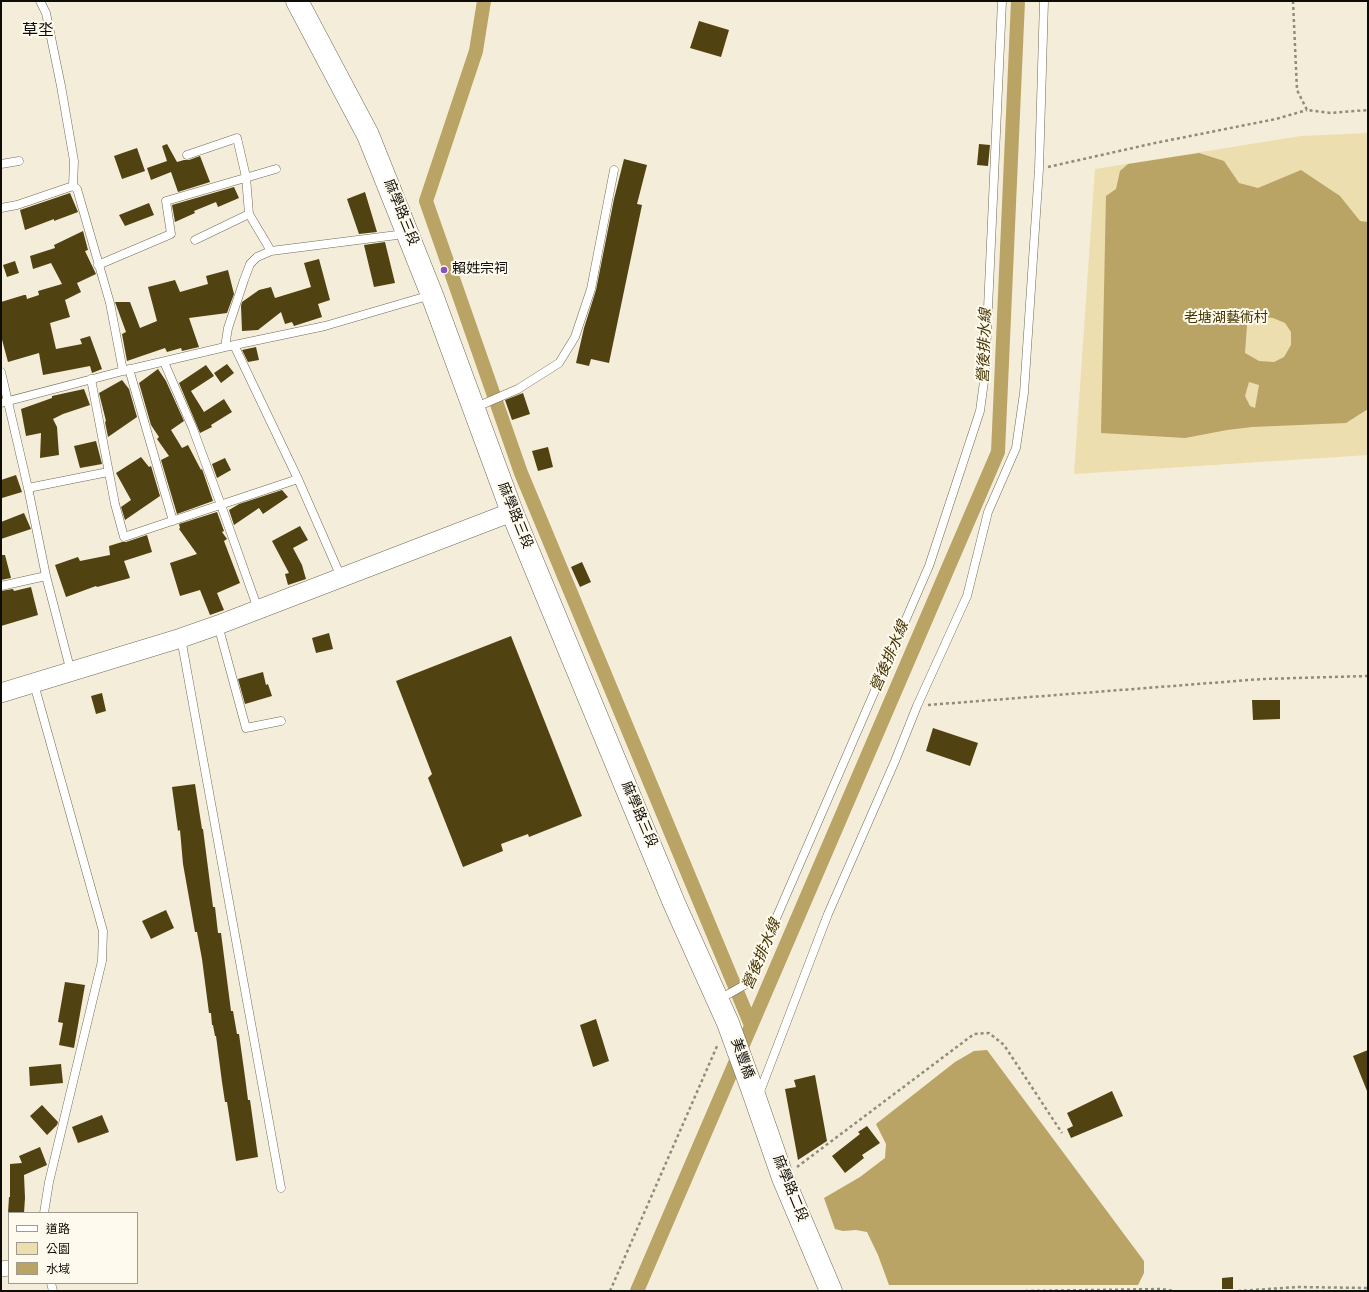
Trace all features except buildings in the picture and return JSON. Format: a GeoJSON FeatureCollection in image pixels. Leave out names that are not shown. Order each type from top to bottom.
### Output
{"type":"FeatureCollection","features":[{"type":"Feature","properties":{"kind":"main road","name":"麻學路三段"},"geometry":{"type":"LineString","coordinates":[[297,1],[368,135],[432,295],[512,512],[671,895],[730,1027]]}},
{"type":"Feature","properties":{"kind":"main road","name":"美豐橋"},"geometry":{"type":"LineString","coordinates":[[730,1027],[754,1093]]}},
{"type":"Feature","properties":{"kind":"main road","name":"麻學路二段"},"geometry":{"type":"LineString","coordinates":[[754,1093],[783,1178],[831,1291]]}},
{"type":"Feature","properties":{"kind":"street"},"geometry":{"type":"LineString","coordinates":[[1,693],[181,638],[218,625],[512,512]]}},
{"type":"Feature","properties":{"kind":"lane"},"geometry":{"type":"LineString","coordinates":[[40,1],[46,13],[61,86],[74,161],[73,186],[77,189],[110,303],[126,370],[173,521]]}},
{"type":"Feature","properties":{"kind":"lane"},"geometry":{"type":"LineString","coordinates":[[718,1000],[748,983],[929,566],[980,411],[985,374],[1002,1]]}},
{"type":"Feature","properties":{"kind":"lane"},"geometry":{"type":"LineString","coordinates":[[754,1093],[828,914],[895,761],[917,706],[967,596],[988,512],[1016,448],[1024,393],[1039,169],[1044,1]]}},
{"type":"Feature","properties":{"kind":"lane"},"geometry":{"type":"LineString","coordinates":[[187,155],[237,138],[246,177],[249,214],[271,251]]}},
{"type":"Feature","properties":{"kind":"lane"},"geometry":{"type":"LineString","coordinates":[[1,164],[19,161]]}},
{"type":"Feature","properties":{"kind":"lane"},"geometry":{"type":"LineString","coordinates":[[98,265],[171,234],[166,201],[276,169]]}},
{"type":"Feature","properties":{"kind":"lane"},"geometry":{"type":"LineString","coordinates":[[473,408],[518,389],[558,363],[575,337],[591,289],[614,170]]}},
{"type":"Feature","properties":{"kind":"lane"},"geometry":{"type":"LineString","coordinates":[[1,208],[17,205],[73,186]]}},
{"type":"Feature","properties":{"kind":"lane"},"geometry":{"type":"LineString","coordinates":[[195,240],[249,214]]}},
{"type":"Feature","properties":{"kind":"lane"},"geometry":{"type":"LineString","coordinates":[[225,347],[228,328],[250,264],[257,258],[271,251],[408,234]]}},
{"type":"Feature","properties":{"kind":"lane"},"geometry":{"type":"LineString","coordinates":[[4,402],[126,370],[325,326],[432,295]]}},
{"type":"Feature","properties":{"kind":"lane"},"geometry":{"type":"LineString","coordinates":[[234,345],[298,480],[341,577]]}},
{"type":"Feature","properties":{"kind":"lane"},"geometry":{"type":"LineString","coordinates":[[164,362],[193,429],[258,609]]}},
{"type":"Feature","properties":{"kind":"lane"},"geometry":{"type":"LineString","coordinates":[[1,372],[4,402],[28,488],[46,576],[70,672]]}},
{"type":"Feature","properties":{"kind":"lane"},"geometry":{"type":"LineString","coordinates":[[91,379],[108,472],[124,537],[298,480]]}},
{"type":"Feature","properties":{"kind":"lane"},"geometry":{"type":"LineString","coordinates":[[28,488],[108,472]]}},
{"type":"Feature","properties":{"kind":"lane"},"geometry":{"type":"LineString","coordinates":[[1,586],[46,576]]}},
{"type":"Feature","properties":{"kind":"lane"},"geometry":{"type":"LineString","coordinates":[[218,625],[246,728],[281,721]]}},
{"type":"Feature","properties":{"kind":"lane"},"geometry":{"type":"LineString","coordinates":[[181,638],[281,1188]]}},
{"type":"Feature","properties":{"kind":"lane"},"geometry":{"type":"LineString","coordinates":[[34,684],[103,931],[102,961],[49,1182],[44,1212]]}},
{"type":"Feature","properties":{"kind":"path"},"geometry":{"type":"LineString","coordinates":[[1294,1],[1297,90],[1307,110]]}},
{"type":"Feature","properties":{"kind":"path"},"geometry":{"type":"LineString","coordinates":[[1039,169],[1155,142],[1276,119],[1307,110],[1331,113],[1368,110]]}},
{"type":"Feature","properties":{"kind":"path"},"geometry":{"type":"LineString","coordinates":[[917,706],[1262,679],[1368,676]]}},
{"type":"Feature","properties":{"kind":"path"},"geometry":{"type":"LineString","coordinates":[[610,1291],[730,1027]]}},
{"type":"Feature","properties":{"kind":"path"},"geometry":{"type":"LineString","coordinates":[[783,1178],[974,1034],[989,1033],[1004,1045],[1062,1133]]}},
{"type":"Feature","properties":{"kind":"path"},"geometry":{"type":"LineString","coordinates":[[1238,1291],[1298,1287],[1368,1288]]}},
{"type":"Feature","properties":{"kind":"path"},"geometry":{"type":"LineString","coordinates":[[1024,1291],[1161,1289],[1175,1291]]}},
{"type":"Feature","properties":{"kind":"green space","name":"老塘湖藝術村"},"geometry":{"type":"Polygon","coordinates":[[[1368,133],[1368,455],[1074,474],[1095,169],[1301,136],[1368,133]]]}},
{"type":"Feature","properties":{"kind":"water","name":"老塘湖藝術村"},"geometry":{"type":"Polygon","coordinates":[[[1199,153],[1224,161],[1239,183],[1258,188],[1301,170],[1340,196],[1360,221],[1368,222],[1368,409],[1346,423],[1252,427],[1185,438],[1101,433],[1106,196],[1116,189],[1120,171],[1128,164],[1199,153]],[[1253,315],[1247,325],[1245,353],[1259,361],[1274,362],[1284,357],[1291,345],[1291,332],[1285,323],[1273,318],[1253,315]],[[1249,382],[1245,396],[1250,406],[1255,408],[1259,385],[1249,382]]]}},
{"type":"Feature","properties":{"kind":"water"},"geometry":{"type":"Polygon","coordinates":[[[987,1050],[1144,1261],[1144,1273],[1138,1285],[889,1285],[878,1255],[867,1232],[856,1230],[843,1231],[835,1229],[824,1198],[860,1177],[885,1158],[886,1144],[876,1124],[955,1062],[974,1051],[987,1050]]]}},
{"type":"Feature","properties":{"kind":"waterway"},"geometry":{"type":"LineString","coordinates":[[484,1],[476,51],[426,201],[521,473],[751,1025]]}},
{"type":"Feature","properties":{"kind":"waterway","name":"營後排水線"},"geometry":{"type":"LineString","coordinates":[[637,1291],[998,452],[1018,1]]}},
{"type":"Feature","properties":{"kind":"place","name":"賴姓宗祠"},"geometry":{"type":"Point","coordinates":[444,270]}},
{"type":"Feature","properties":{"kind":"district","name":"草坔"},"geometry":{"type":"Point","coordinates":[38,32]}}]}
